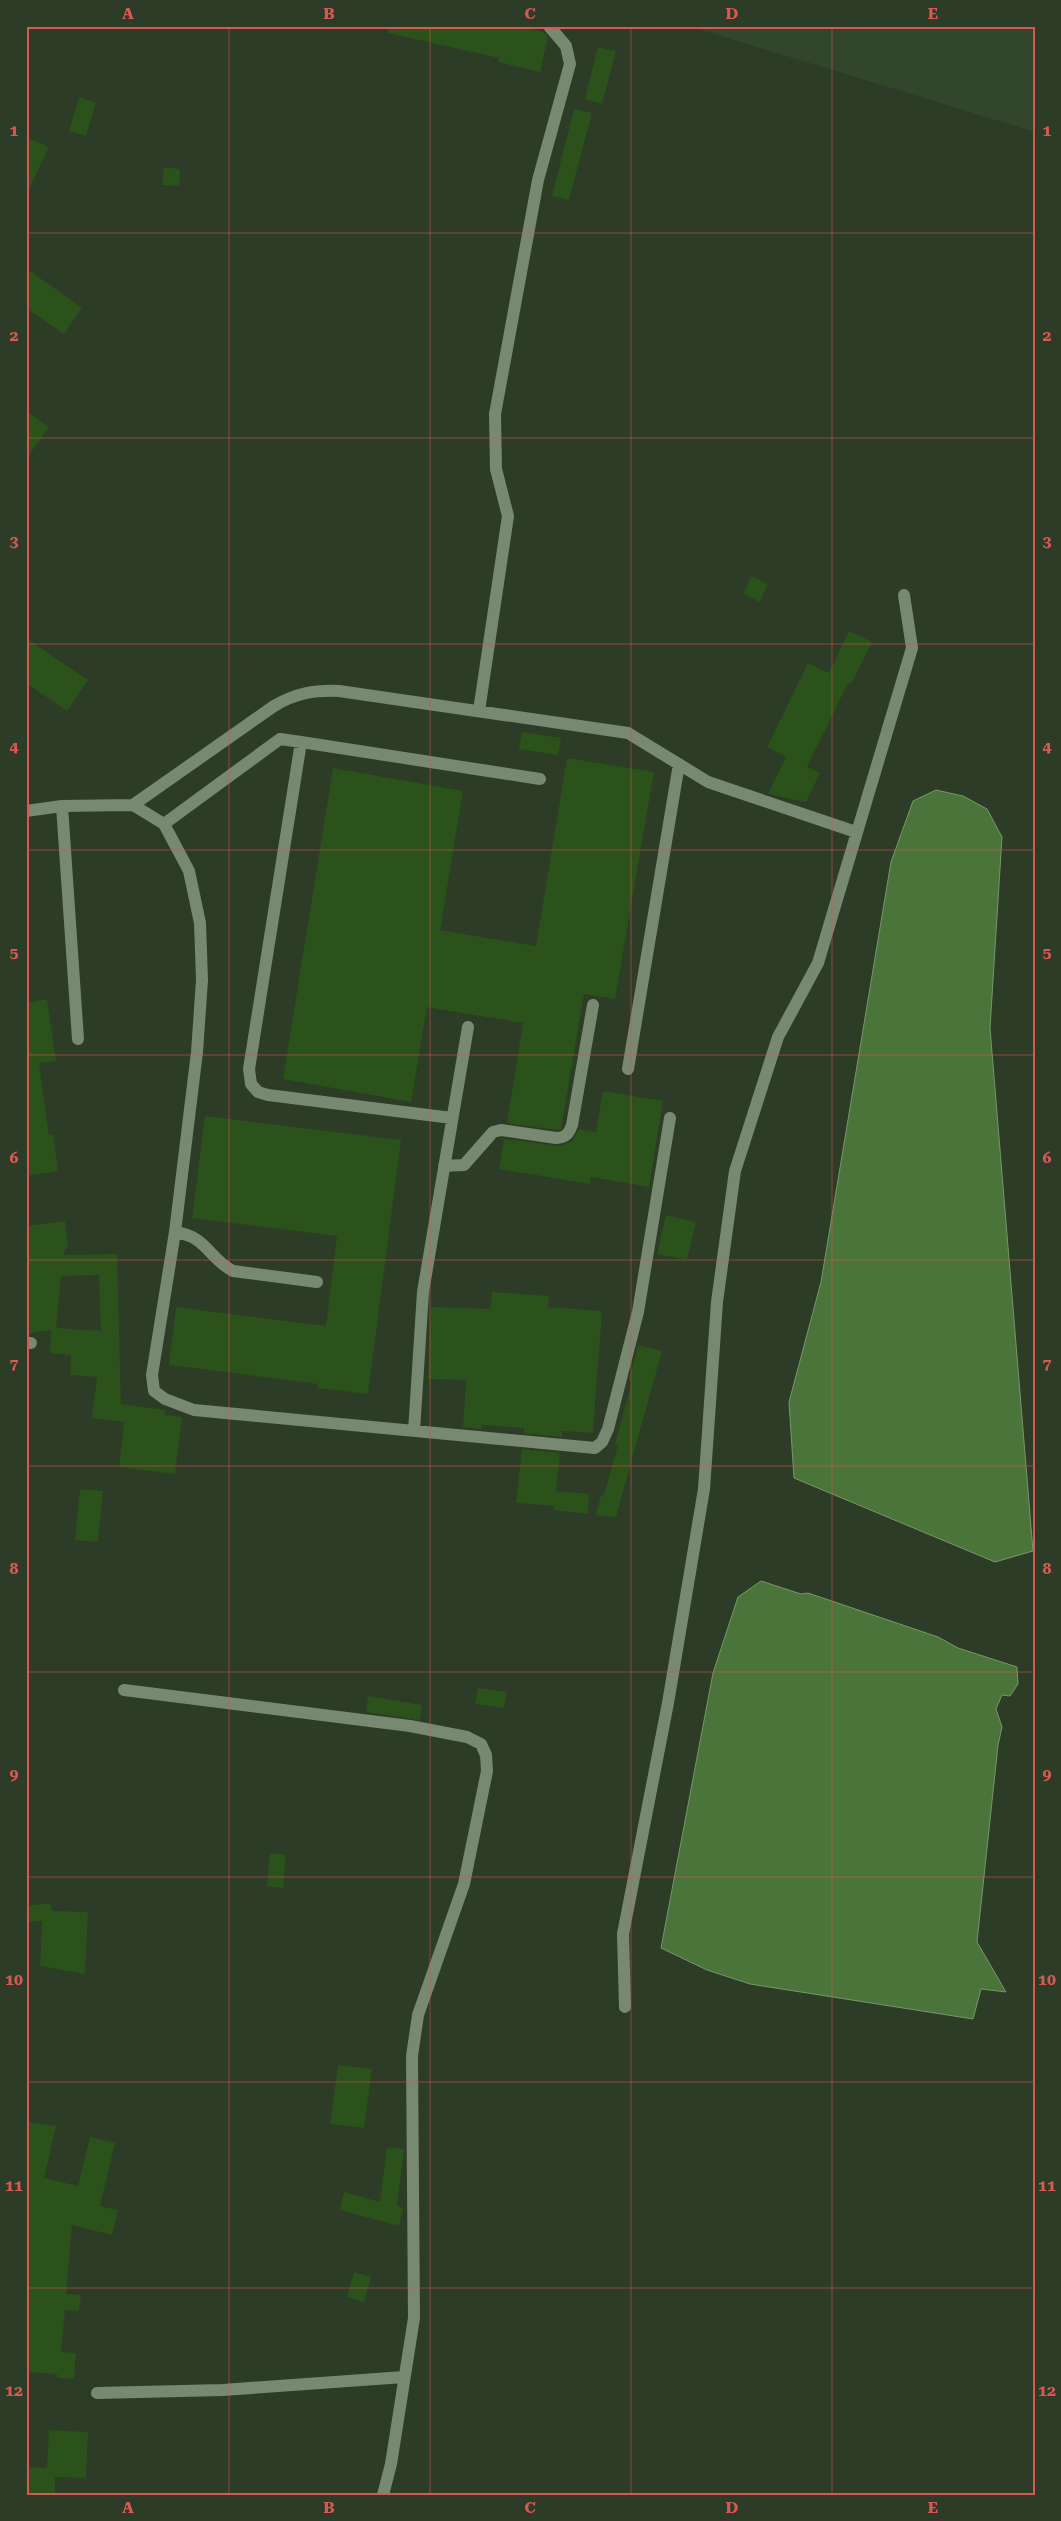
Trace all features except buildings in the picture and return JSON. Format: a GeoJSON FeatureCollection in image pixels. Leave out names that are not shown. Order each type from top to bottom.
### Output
{"type":"FeatureCollection","features":[{"type":"Feature","properties":{"kind":"street"},"geometry":{"type":"LineString","coordinates":[[479,711],[508,516],[496,469],[495,414],[538,180],[570,64],[566,46],[555,30],[549,26]]}},
{"type":"Feature","properties":{"kind":"street"},"geometry":{"type":"LineString","coordinates":[[625,2007],[623,1934],[668,1703],[704,1489],[717,1302],[735,1171],[778,1037],[818,962],[912,648],[904,595]]}},
{"type":"Feature","properties":{"kind":"street"},"geometry":{"type":"LineString","coordinates":[[132,805],[290,696],[316,690],[339,691],[628,733],[708,782],[856,832]]}},
{"type":"Feature","properties":{"kind":"street"},"geometry":{"type":"LineString","coordinates":[[164,824],[280,739],[540,779]]}},
{"type":"Feature","properties":{"kind":"street"},"geometry":{"type":"LineString","coordinates":[[301,742],[250,1069],[250,1084],[258,1092],[268,1095],[452,1118]]}},
{"type":"Feature","properties":{"kind":"street"},"geometry":{"type":"LineString","coordinates":[[628,1070],[679,764]]}},
{"type":"Feature","properties":{"kind":"street"},"geometry":{"type":"LineString","coordinates":[[26,811],[62,806],[132,805],[164,824],[189,871],[200,923],[202,980],[196,1052],[175,1232],[152,1375],[154,1391],[165,1399],[194,1410],[594,1448],[602,1442],[608,1429],[638,1312],[670,1118]]}},
{"type":"Feature","properties":{"kind":"street"},"geometry":{"type":"LineString","coordinates":[[62,806],[78,1039]]}},
{"type":"Feature","properties":{"kind":"street"},"geometry":{"type":"LineString","coordinates":[[444,1166],[464,1166],[493,1132],[501,1130],[556,1138],[562,1138],[569,1134],[593,1005]]}},
{"type":"Feature","properties":{"kind":"street"},"geometry":{"type":"LineString","coordinates":[[414,1431],[423,1292],[468,1027]]}},
{"type":"Feature","properties":{"kind":"street"},"geometry":{"type":"LineString","coordinates":[[175,1232],[198,1239],[224,1266],[233,1271],[317,1282]]}},
{"type":"Feature","properties":{"kind":"street"},"geometry":{"type":"LineString","coordinates":[[124,1690],[410,1726],[467,1737],[481,1744],[486,1755],[486,1771],[464,1884],[418,2015],[412,2056],[414,2318],[391,2464],[383,2495]]}},
{"type":"Feature","properties":{"kind":"street"},"geometry":{"type":"LineString","coordinates":[[97,2392],[223,2390],[404,2377]]}},
{"type":"Feature","properties":{"kind":"shaded area"},"geometry":{"type":"Polygon","coordinates":[[[688,26],[1035,26],[1035,132],[688,26]]]}},
{"type":"Feature","properties":{"kind":"shaded area"},"geometry":{"type":"Polygon","coordinates":[[[936,790],[963,796],[987,809],[1002,837],[990,1028],[1033,1551],[995,1562],[794,1478],[789,1402],[821,1282],[891,862],[913,801],[936,790]]]}},
{"type":"Feature","properties":{"kind":"shaded area"},"geometry":{"type":"Polygon","coordinates":[[[761,1581],[801,1594],[808,1593],[938,1637],[958,1648],[1017,1667],[1018,1684],[1010,1696],[1002,1695],[996,1709],[1002,1727],[998,1745],[977,1942],[1006,1992],[981,1989],[973,2019],[750,1984],[707,1970],[661,1948],[713,1673],[738,1597],[761,1581]]]}}]}
